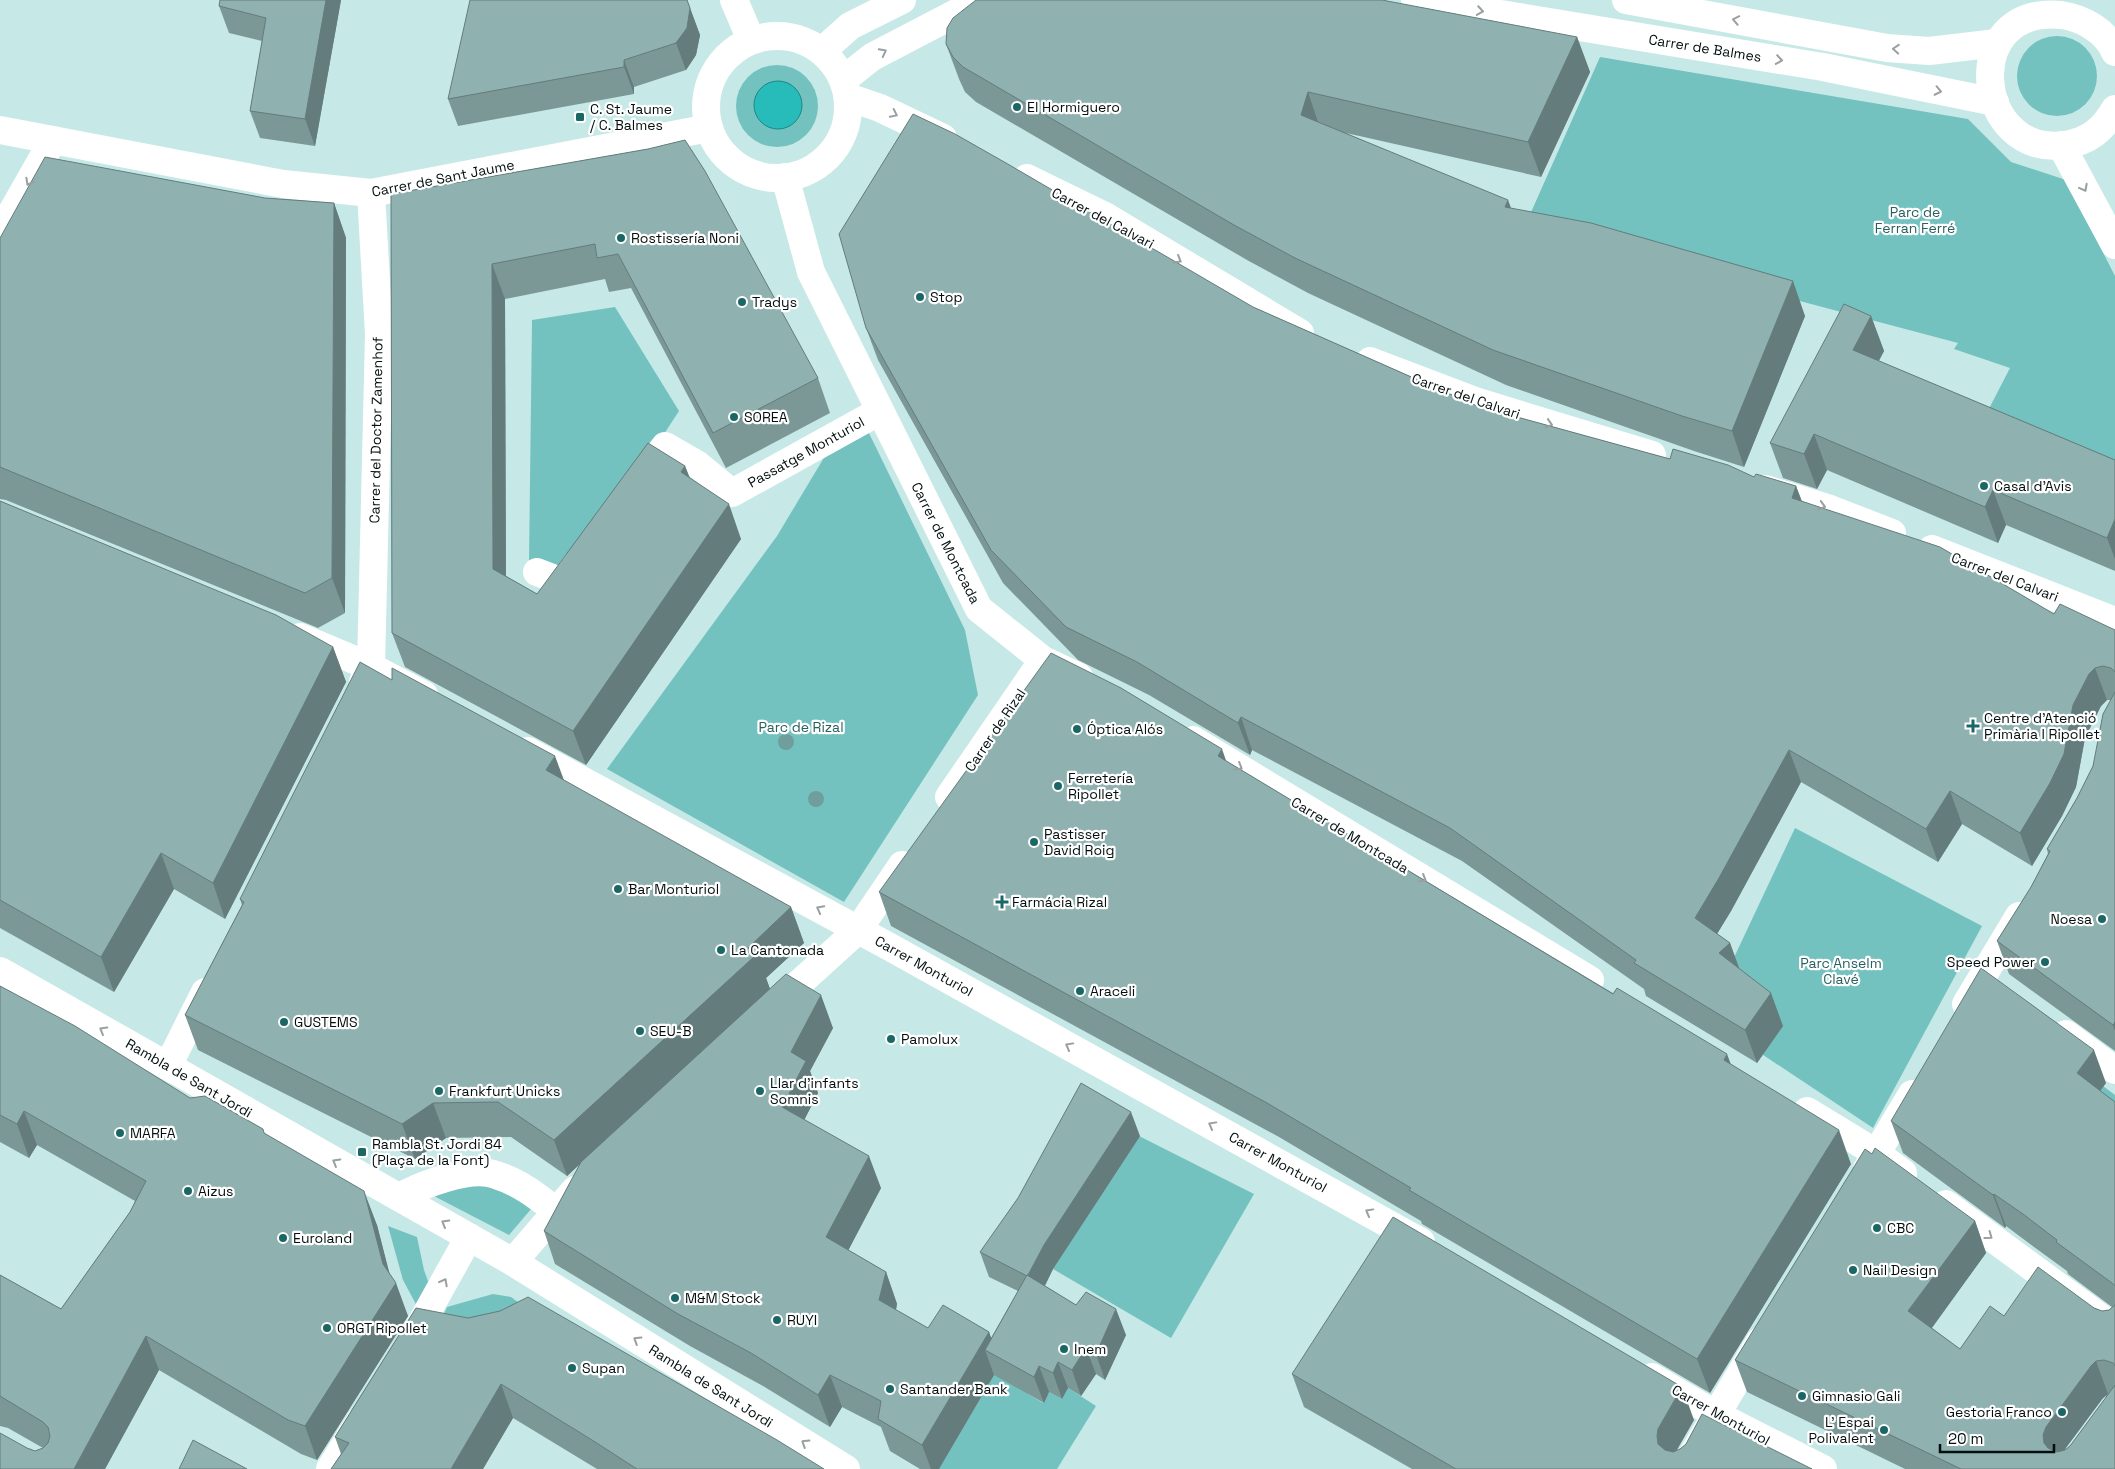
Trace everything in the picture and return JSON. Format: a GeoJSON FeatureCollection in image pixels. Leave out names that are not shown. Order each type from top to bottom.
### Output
{"type":"FeatureCollection","features":[{"type":"Feature","properties":{"kind":"street"},"geometry":{"type":"LineString","coordinates":[[734,0],[751,40]]}},
{"type":"Feature","properties":{"kind":"street"},"geometry":{"type":"LineString","coordinates":[[822,51],[850,26],[902,0]]}},
{"type":"Feature","properties":{"kind":"street"},"geometry":{"type":"LineString","coordinates":[[846,88],[872,57],[981,0]]}},
{"type":"Feature","properties":{"kind":"street","name":"Carrer de Balmes"},"geometry":{"type":"LineString","coordinates":[[1415,0],[1823,67],[1995,102]]}},
{"type":"Feature","properties":{"kind":"street"},"geometry":{"type":"LineString","coordinates":[[1626,0],[1887,48],[1929,52],[1997,43]]}},
{"type":"Feature","properties":{"kind":"street"},"geometry":{"type":"LineString","coordinates":[[2112,120],[2094,135],[2078,143],[2061,145],[2041,144],[2022,138],[2004,121],[1995,102],[1989,80],[1991,61],[1997,43],[2026,11],[2040,16],[2057,15],[2072,8],[2112,45],[2115,52]]}},
{"type":"Feature","properties":{"kind":"street"},"geometry":{"type":"LineString","coordinates":[[772,36],[798,38],[822,51],[834,63],[846,88],[847,119],[840,141],[826,159],[807,172],[785,177],[765,177],[746,171],[730,160],[717,145],[709,128],[705,106],[709,85],[718,66],[733,51],[751,40],[772,36]]}},
{"type":"Feature","properties":{"kind":"street"},"geometry":{"type":"LineString","coordinates":[[846,88],[880,108],[962,147]]}},
{"type":"Feature","properties":{"kind":"street","name":"Carrer de Sant Jaume"},"geometry":{"type":"LineString","coordinates":[[0,130],[283,184],[370,193],[709,128]]}},
{"type":"Feature","properties":{"kind":"street"},"geometry":{"type":"LineString","coordinates":[[0,233],[53,140]]}},
{"type":"Feature","properties":{"kind":"street"},"geometry":{"type":"LineString","coordinates":[[2061,145],[2115,245]]}},
{"type":"Feature","properties":{"kind":"street","name":"Carrer del Calvari"},"geometry":{"type":"LineString","coordinates":[[1007,169],[1105,216],[1308,337],[1478,402],[1674,462]]}},
{"type":"Feature","properties":{"kind":"street","name":"Carrer de Montcada"},"geometry":{"type":"LineString","coordinates":[[785,177],[811,272],[979,609],[1043,660],[1101,688]]}},
{"type":"Feature","properties":{"kind":"street","name":"Carrer del Doctor Zamenhof"},"geometry":{"type":"LineString","coordinates":[[370,193],[379,334],[371,667]]}},
{"type":"Feature","properties":{"kind":"street","name":"Passatge Monturiol"},"geometry":{"type":"LineString","coordinates":[[623,502],[665,446],[698,465],[732,493],[880,411]]}},
{"type":"Feature","properties":{"kind":"street","name":"Carrer del Calvari"},"geometry":{"type":"LineString","coordinates":[[1738,481],[1830,509],[2115,621]]}},
{"type":"Feature","properties":{"kind":"street"},"geometry":{"type":"LineString","coordinates":[[537,572],[563,582],[593,542]]}},
{"type":"Feature","properties":{"kind":"street"},"geometry":{"type":"LineString","coordinates":[[280,629],[371,667],[441,704]]}},
{"type":"Feature","properties":{"kind":"street","name":"Carrer de Rizal"},"geometry":{"type":"LineString","coordinates":[[933,820],[1043,660]]}},
{"type":"Feature","properties":{"kind":"street"},"geometry":{"type":"LineString","coordinates":[[353,702],[371,667]]}},
{"type":"Feature","properties":{"kind":"street","name":"Carrer de Montcada"},"geometry":{"type":"LineString","coordinates":[[1175,729],[1611,993]]}},
{"type":"Feature","properties":{"kind":"street","name":"Carrer Monturiol"},"geometry":{"type":"LineString","coordinates":[[503,738],[858,930],[1442,1254]]}},
{"type":"Feature","properties":{"kind":"street"},"geometry":{"type":"LineString","coordinates":[[752,1026],[858,930],[916,844]]}},
{"type":"Feature","properties":{"kind":"street"},"geometry":{"type":"LineString","coordinates":[[1953,1026],[2030,899]]}},
{"type":"Feature","properties":{"kind":"street"},"geometry":{"type":"LineString","coordinates":[[168,1066],[217,968]]}},
{"type":"Feature","properties":{"kind":"street","name":"Rambla de Sant Jordi"},"geometry":{"type":"LineString","coordinates":[[0,971],[513,1262],[846,1469]]}},
{"type":"Feature","properties":{"kind":"street"},"geometry":{"type":"LineString","coordinates":[[1984,975],[2007,992]]}},
{"type":"Feature","properties":{"kind":"street"},"geometry":{"type":"LineString","coordinates":[[2046,1019],[2115,1070]]}},
{"type":"Feature","properties":{"kind":"street"},"geometry":{"type":"LineString","coordinates":[[1856,1187],[1922,1077]]}},
{"type":"Feature","properties":{"kind":"street"},"geometry":{"type":"LineString","coordinates":[[1782,1096],[1876,1154],[2115,1328]]}},
{"type":"Feature","properties":{"kind":"street"},"geometry":{"type":"LineString","coordinates":[[513,1262],[572,1192],[594,1172]]}},
{"type":"Feature","properties":{"kind":"street"},"geometry":{"type":"LineString","coordinates":[[389,1192],[418,1187],[445,1178],[466,1174],[494,1174],[528,1189],[556,1211]]}},
{"type":"Feature","properties":{"kind":"street"},"geometry":{"type":"LineString","coordinates":[[396,1365],[421,1325],[469,1237]]}},
{"type":"Feature","properties":{"kind":"street"},"geometry":{"type":"LineString","coordinates":[[1684,1469],[1715,1414],[1772,1322]]}},
{"type":"Feature","properties":{"kind":"street","name":"Carrer Monturiol"},"geometry":{"type":"LineString","coordinates":[[1630,1364],[1715,1414],[1822,1469]]}},
{"type":"Feature","properties":{"kind":"street"},"geometry":{"type":"LineString","coordinates":[[330,1469],[376,1397]]}},
{"type":"Feature","properties":{"kind":"green space"},"geometry":{"type":"Polygon","coordinates":[[[2057,36],[2072,39],[2085,48],[2094,61],[2097,76],[2094,91],[2085,104],[2072,113],[2057,116],[2042,113],[2029,104],[2020,91],[2017,76],[2020,61],[2029,48],[2042,39],[2057,36]]]}},
{"type":"Feature","properties":{"kind":"green space","name":"Parc de Ferran Ferré"},"geometry":{"type":"Polygon","coordinates":[[[1600,57],[1968,119],[2011,162],[2066,180],[2115,276],[2115,486],[1979,428],[2010,368],[1954,349],[1958,343],[1524,228],[1600,57]]]}},
{"type":"Feature","properties":{"kind":"green space"},"geometry":{"type":"Polygon","coordinates":[[[777,65],[793,68],[806,77],[815,90],[818,106],[815,122],[806,135],[793,144],[777,147],[761,144],[748,135],[739,122],[736,106],[739,90],[748,77],[761,68],[777,65]]]}},
{"type":"Feature","properties":{"kind":"green space"},"geometry":{"type":"Polygon","coordinates":[[[615,307],[679,411],[570,578],[529,563],[532,320],[615,307]]]}},
{"type":"Feature","properties":{"kind":"green space","name":"Parc de Rizal"},"geometry":{"type":"Polygon","coordinates":[[[866,427],[965,630],[978,695],[844,902],[607,769],[777,536],[831,446],[866,427]]]}},
{"type":"Feature","properties":{"kind":"green space","name":"Parc Anselm Clavé"},"geometry":{"type":"Polygon","coordinates":[[[1795,828],[1982,926],[1873,1128],[1706,1017],[1795,828]]]}},
{"type":"Feature","properties":{"kind":"green space"},"geometry":{"type":"Polygon","coordinates":[[[2103,1086],[2115,1095],[2115,1126],[2089,1106],[2103,1086]]]}},
{"type":"Feature","properties":{"kind":"green space"},"geometry":{"type":"Polygon","coordinates":[[[1139,1136],[1254,1194],[1171,1338],[1053,1269],[1139,1136]]]}},
{"type":"Feature","properties":{"kind":"green space"},"geometry":{"type":"Polygon","coordinates":[[[491,1182],[532,1208],[509,1235],[430,1194],[491,1182]]]}},
{"type":"Feature","properties":{"kind":"green space"},"geometry":{"type":"Polygon","coordinates":[[[388,1226],[417,1237],[429,1284],[418,1308],[403,1280],[388,1226]]]}},
{"type":"Feature","properties":{"kind":"green space"},"geometry":{"type":"Polygon","coordinates":[[[493,1294],[511,1297],[530,1311],[437,1331],[447,1307],[493,1294]]]}},
{"type":"Feature","properties":{"kind":"green space"},"geometry":{"type":"Polygon","coordinates":[[[1000,1364],[1028,1394],[1043,1403],[1049,1392],[1062,1399],[1068,1388],[1096,1406],[1057,1469],[939,1469],[1000,1364]]]}},
{"type":"Feature","properties":{"kind":"shaded area"},"geometry":{"type":"Polygon","coordinates":[[[773,81],[783,81],[795,88],[802,100],[802,110],[795,122],[783,129],[773,129],[765,125],[758,118],[754,110],[754,100],[758,92],[765,85],[773,81]]]}},
{"type":"Feature","properties":{"kind":"building"},"geometry":{"type":"Polygon","coordinates":[[[220,0],[326,0],[305,119],[250,111],[266,18],[219,6],[220,0]]]}},
{"type":"Feature","properties":{"kind":"building"},"geometry":{"type":"Polygon","coordinates":[[[470,0],[687,0],[690,8],[687,28],[676,43],[624,60],[624,67],[448,99],[470,0]]]}},
{"type":"Feature","properties":{"kind":"building"},"geometry":{"type":"Polygon","coordinates":[[[976,0],[1382,0],[1577,37],[1528,142],[1308,92],[1301,115],[1508,200],[1505,207],[1591,223],[1793,281],[1732,431],[1682,416],[1493,350],[1295,258],[1234,225],[963,67],[953,57],[946,44],[947,28],[953,18],[976,0]]]}},
{"type":"Feature","properties":{"kind":"building"},"geometry":{"type":"Polygon","coordinates":[[[913,114],[955,134],[1253,307],[1477,406],[1670,459],[1673,449],[1728,465],[1754,477],[1756,474],[1796,486],[1792,498],[1940,547],[2054,614],[2060,604],[2115,630],[2115,672],[2111,668],[2103,666],[2095,668],[2089,674],[2073,705],[2064,754],[2050,783],[2020,833],[1950,791],[1926,829],[1789,750],[1695,918],[1730,943],[1719,953],[1771,993],[1745,1030],[1634,963],[1636,960],[1450,828],[1241,717],[1238,723],[1137,662],[1066,627],[991,550],[866,328],[839,234],[913,114]]]}},
{"type":"Feature","properties":{"kind":"building"},"geometry":{"type":"Polygon","coordinates":[[[685,140],[705,171],[818,378],[713,433],[618,254],[597,258],[595,244],[492,264],[493,569],[537,594],[648,443],[685,466],[681,472],[729,504],[573,731],[392,633],[391,194],[648,149],[685,140]]]}},
{"type":"Feature","properties":{"kind":"building"},"geometry":{"type":"Polygon","coordinates":[[[45,157],[265,198],[334,203],[332,578],[305,593],[0,467],[0,238],[45,157]]]}},
{"type":"Feature","properties":{"kind":"building"},"geometry":{"type":"Polygon","coordinates":[[[1844,304],[1871,316],[1853,350],[2115,460],[2115,519],[2107,538],[1993,490],[1985,507],[1814,434],[1804,454],[1770,443],[1844,304]]]}},
{"type":"Feature","properties":{"kind":"building"},"geometry":{"type":"Polygon","coordinates":[[[0,501],[276,615],[333,647],[213,883],[161,853],[101,957],[0,900],[0,501]]]}},
{"type":"Feature","properties":{"kind":"building"},"geometry":{"type":"Polygon","coordinates":[[[1051,653],[1121,688],[1222,749],[1218,756],[1613,994],[1617,988],[1727,1054],[1724,1060],[1839,1130],[1697,1359],[1409,1190],[1411,1188],[1267,1103],[879,892],[1051,653]]]}},
{"type":"Feature","properties":{"kind":"building"},"geometry":{"type":"Polygon","coordinates":[[[360,662],[392,680],[392,668],[555,756],[546,770],[791,907],[748,948],[757,954],[554,1140],[498,1102],[433,1103],[402,1124],[185,1015],[244,902],[240,899],[360,662]]]}},
{"type":"Feature","properties":{"kind":"building"},"geometry":{"type":"Polygon","coordinates":[[[2115,692],[2115,1022],[2113,1025],[1997,941],[2031,887],[2050,851],[2047,849],[2077,798],[2093,766],[2103,714],[2115,692]]]}},
{"type":"Feature","properties":{"kind":"building"},"geometry":{"type":"Polygon","coordinates":[[[1981,968],[2094,1050],[2077,1073],[2115,1102],[2115,1286],[2056,1242],[2057,1240],[2023,1214],[1993,1195],[1891,1121],[1981,968]]]}},
{"type":"Feature","properties":{"kind":"building"},"geometry":{"type":"Polygon","coordinates":[[[786,974],[821,995],[791,1052],[806,1061],[782,1107],[869,1156],[826,1237],[886,1272],[879,1300],[928,1328],[943,1305],[989,1332],[922,1445],[878,1419],[881,1401],[830,1375],[818,1395],[751,1353],[678,1314],[544,1231],[581,1162],[786,974]]]}},
{"type":"Feature","properties":{"kind":"building"},"geometry":{"type":"Polygon","coordinates":[[[0,986],[75,1026],[190,1098],[205,1096],[263,1129],[264,1133],[364,1191],[383,1264],[396,1283],[305,1426],[288,1420],[146,1336],[74,1469],[0,1469],[0,1433],[35,1451],[43,1448],[48,1443],[50,1436],[48,1427],[43,1422],[0,1396],[0,1275],[61,1309],[130,1212],[146,1181],[24,1111],[17,1124],[0,1115],[0,986]]]}},
{"type":"Feature","properties":{"kind":"building"},"geometry":{"type":"Polygon","coordinates":[[[1081,1083],[1131,1112],[1044,1245],[1027,1276],[980,1252],[1018,1198],[1081,1083]]]}},
{"type":"Feature","properties":{"kind":"building"},"geometry":{"type":"Polygon","coordinates":[[[1875,1148],[1975,1221],[1908,1311],[1960,1349],[1990,1306],[2004,1316],[2038,1267],[2094,1308],[2102,1311],[2109,1310],[2115,1305],[2115,1366],[2113,1363],[2104,1360],[2096,1361],[2046,1427],[2043,1435],[2044,1443],[2048,1448],[2057,1452],[2065,1450],[2070,1446],[2115,1385],[2115,1469],[1961,1469],[1735,1360],[1865,1149],[1872,1154],[1875,1148]]]}},
{"type":"Feature","properties":{"kind":"building"},"geometry":{"type":"Polygon","coordinates":[[[1393,1217],[1682,1387],[1658,1429],[1658,1444],[1665,1450],[1673,1452],[1686,1444],[1702,1414],[1812,1469],[1456,1469],[1292,1374],[1393,1217]]]}},
{"type":"Feature","properties":{"kind":"building"},"geometry":{"type":"Polygon","coordinates":[[[1027,1275],[1076,1305],[1086,1292],[1116,1309],[1096,1354],[1086,1348],[1072,1370],[1058,1362],[1053,1373],[1039,1366],[1034,1377],[985,1350],[1027,1275]]]}},
{"type":"Feature","properties":{"kind":"building"},"geometry":{"type":"Polygon","coordinates":[[[528,1297],[824,1469],[637,1469],[501,1384],[451,1469],[331,1469],[349,1443],[335,1437],[416,1308],[468,1318],[500,1311],[528,1297]]]}},
{"type":"Feature","properties":{"kind":"building"},"geometry":{"type":"Polygon","coordinates":[[[193,1440],[247,1469],[179,1469],[193,1440]]]}},
{"type":"Feature","properties":{"kind":"place","name":"El Hormiguero"},"geometry":{"type":"Point","coordinates":[1017,107]}},
{"type":"Feature","properties":{"kind":"place","name":"C. St. Jaume / C. Balmes"},"geometry":{"type":"Point","coordinates":[580,117]}},
{"type":"Feature","properties":{"kind":"place","name":"Rostissería Noni"},"geometry":{"type":"Point","coordinates":[621,238]}},
{"type":"Feature","properties":{"kind":"place","name":"Stop"},"geometry":{"type":"Point","coordinates":[920,297]}},
{"type":"Feature","properties":{"kind":"place","name":"Tradys"},"geometry":{"type":"Point","coordinates":[742,302]}},
{"type":"Feature","properties":{"kind":"place","name":"SOREA"},"geometry":{"type":"Point","coordinates":[734,417]}},
{"type":"Feature","properties":{"kind":"place","name":"Casal d'Avis"},"geometry":{"type":"Point","coordinates":[1984,486]}},
{"type":"Feature","properties":{"kind":"place","name":"Centre d'Atenció Primària I Ripollet"},"geometry":{"type":"Point","coordinates":[1973,726]}},
{"type":"Feature","properties":{"kind":"place","name":"Óptica Alós"},"geometry":{"type":"Point","coordinates":[1077,729]}},
{"type":"Feature","properties":{"kind":"place","name":"Ferretería Ripollet"},"geometry":{"type":"Point","coordinates":[1058,786]}},
{"type":"Feature","properties":{"kind":"place","name":"Pastisser David Roig"},"geometry":{"type":"Point","coordinates":[1034,842]}},
{"type":"Feature","properties":{"kind":"place","name":"Bar Monturiol"},"geometry":{"type":"Point","coordinates":[618,889]}},
{"type":"Feature","properties":{"kind":"place","name":"Farmácia Rizal"},"geometry":{"type":"Point","coordinates":[1002,902]}},
{"type":"Feature","properties":{"kind":"place","name":"Noesa"},"geometry":{"type":"Point","coordinates":[2102,919]}},
{"type":"Feature","properties":{"kind":"place","name":"La Cantonada"},"geometry":{"type":"Point","coordinates":[721,950]}},
{"type":"Feature","properties":{"kind":"place","name":"Speed Power"},"geometry":{"type":"Point","coordinates":[2045,962]}},
{"type":"Feature","properties":{"kind":"place","name":"Araceli"},"geometry":{"type":"Point","coordinates":[1080,991]}},
{"type":"Feature","properties":{"kind":"place","name":"GUSTEMS"},"geometry":{"type":"Point","coordinates":[284,1022]}},
{"type":"Feature","properties":{"kind":"place","name":"SEU-B"},"geometry":{"type":"Point","coordinates":[640,1031]}},
{"type":"Feature","properties":{"kind":"place","name":"Pamolux"},"geometry":{"type":"Point","coordinates":[891,1039]}},
{"type":"Feature","properties":{"kind":"place","name":"Frankfurt Unicks"},"geometry":{"type":"Point","coordinates":[439,1091]}},
{"type":"Feature","properties":{"kind":"place","name":"Llar d'infants Somnis"},"geometry":{"type":"Point","coordinates":[760,1091]}},
{"type":"Feature","properties":{"kind":"place","name":"MARFA"},"geometry":{"type":"Point","coordinates":[120,1133]}},
{"type":"Feature","properties":{"kind":"place","name":"Rambla St. Jordi 84 (Plaça de la Font)"},"geometry":{"type":"Point","coordinates":[362,1152]}},
{"type":"Feature","properties":{"kind":"place","name":"Aizus"},"geometry":{"type":"Point","coordinates":[188,1191]}},
{"type":"Feature","properties":{"kind":"place","name":"CBC"},"geometry":{"type":"Point","coordinates":[1877,1228]}},
{"type":"Feature","properties":{"kind":"place","name":"Euroland"},"geometry":{"type":"Point","coordinates":[283,1238]}},
{"type":"Feature","properties":{"kind":"place","name":"Nail Design"},"geometry":{"type":"Point","coordinates":[1853,1270]}},
{"type":"Feature","properties":{"kind":"place","name":"M&M Stock"},"geometry":{"type":"Point","coordinates":[675,1298]}},
{"type":"Feature","properties":{"kind":"place","name":"RUYI"},"geometry":{"type":"Point","coordinates":[777,1320]}},
{"type":"Feature","properties":{"kind":"place","name":"ORGT Ripollet"},"geometry":{"type":"Point","coordinates":[327,1328]}},
{"type":"Feature","properties":{"kind":"place","name":"Inem"},"geometry":{"type":"Point","coordinates":[1064,1349]}},
{"type":"Feature","properties":{"kind":"place","name":"Supan"},"geometry":{"type":"Point","coordinates":[572,1368]}},
{"type":"Feature","properties":{"kind":"place","name":"Santander Bank"},"geometry":{"type":"Point","coordinates":[890,1389]}},
{"type":"Feature","properties":{"kind":"place","name":"Gimnasio Gali"},"geometry":{"type":"Point","coordinates":[1802,1396]}},
{"type":"Feature","properties":{"kind":"place","name":"Gestoria Franco"},"geometry":{"type":"Point","coordinates":[2062,1412]}},
{"type":"Feature","properties":{"kind":"place","name":"L' Espai Polivalent"},"geometry":{"type":"Point","coordinates":[1884,1430]}}]}
